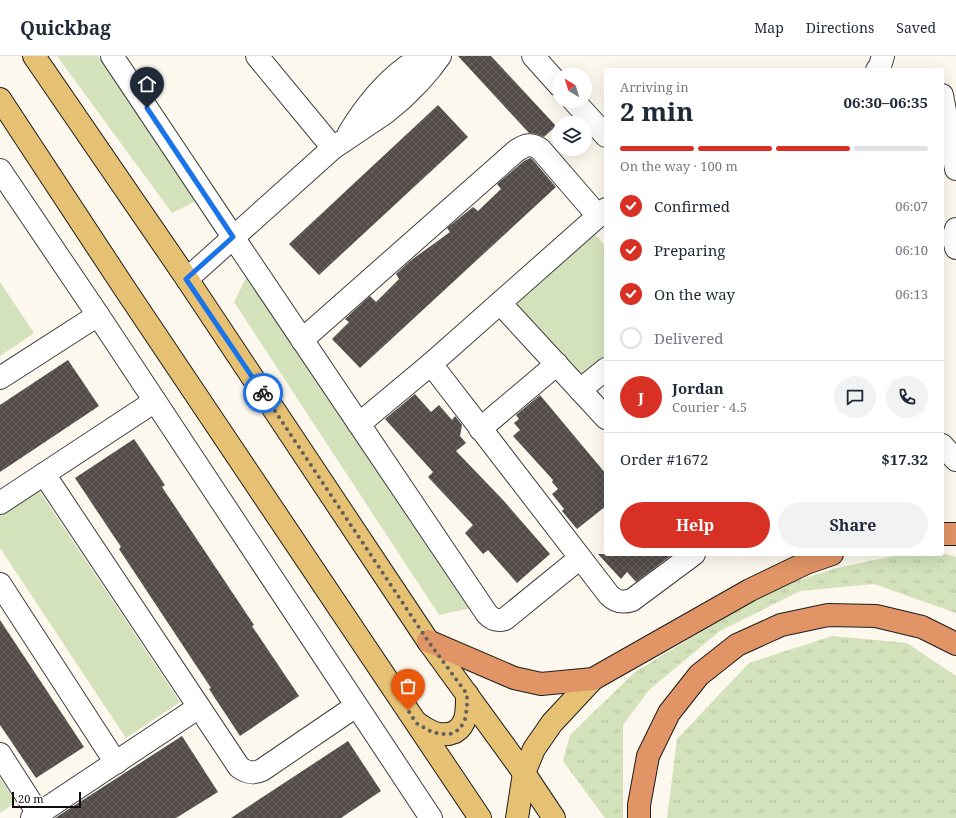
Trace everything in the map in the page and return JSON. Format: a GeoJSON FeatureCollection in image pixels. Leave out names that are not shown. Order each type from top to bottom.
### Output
{"type":"FeatureCollection","features":[{"type":"Feature","properties":{"kind":"highway"},"geometry":{"type":"LineString","coordinates":[[944,534],[956,534]]}},
{"type":"Feature","properties":{"kind":"highway"},"geometry":{"type":"LineString","coordinates":[[428,641],[514,678],[541,684],[593,679],[750,590],[806,563],[826,556]]}},
{"type":"Feature","properties":{"kind":"highway"},"geometry":{"type":"LineString","coordinates":[[639,818],[638,805],[648,756],[669,713],[699,676],[737,645],[781,625],[828,615],[876,616],[922,627],[956,644]]}},
{"type":"Feature","properties":{"kind":"main road"},"geometry":{"type":"LineString","coordinates":[[34,56],[186,279],[428,641],[524,773],[554,818]]}},
{"type":"Feature","properties":{"kind":"main road"},"geometry":{"type":"LineString","coordinates":[[0,99],[123,286],[480,818]]}},
{"type":"Feature","properties":{"kind":"main road"},"geometry":{"type":"LineString","coordinates":[[517,818],[524,773],[534,749],[552,723],[593,679]]}},
{"type":"Feature","properties":{"kind":"main road"},"geometry":{"type":"LineString","coordinates":[[416,723],[439,734],[450,734],[460,729],[465,719],[467,694]]}},
{"type":"Feature","properties":{"kind":"street"},"geometry":{"type":"LineString","coordinates":[[112,56],[487,614],[494,620],[505,619],[580,558]]}},
{"type":"Feature","properties":{"kind":"street"},"geometry":{"type":"LineString","coordinates":[[257,56],[340,143]]}},
{"type":"Feature","properties":{"kind":"street"},"geometry":{"type":"LineString","coordinates":[[340,143],[368,105],[388,82],[406,67],[425,56]]}},
{"type":"Feature","properties":{"kind":"street"},"geometry":{"type":"LineString","coordinates":[[186,279],[340,143],[385,113],[403,98],[419,82],[440,56]]}},
{"type":"Feature","properties":{"kind":"street"},"geometry":{"type":"LineString","coordinates":[[533,56],[552,77]]}},
{"type":"Feature","properties":{"kind":"street"},"geometry":{"type":"LineString","coordinates":[[944,95],[956,94]]}},
{"type":"Feature","properties":{"kind":"street"},"geometry":{"type":"LineString","coordinates":[[944,106],[956,169]]}},
{"type":"Feature","properties":{"kind":"street"},"geometry":{"type":"LineString","coordinates":[[580,108],[604,134]]}},
{"type":"Feature","properties":{"kind":"street"},"geometry":{"type":"LineString","coordinates":[[302,340],[510,156],[526,145],[532,145],[541,150],[602,212],[500,303],[359,424]]}},
{"type":"Feature","properties":{"kind":"street"},"geometry":{"type":"LineString","coordinates":[[0,170],[98,315],[430,818]]}},
{"type":"Feature","properties":{"kind":"street"},"geometry":{"type":"LineString","coordinates":[[956,229],[954,232],[956,248]]}},
{"type":"Feature","properties":{"kind":"street"},"geometry":{"type":"LineString","coordinates":[[500,303],[604,416]]}},
{"type":"Feature","properties":{"kind":"street"},"geometry":{"type":"LineString","coordinates":[[0,378],[98,315]]}},
{"type":"Feature","properties":{"kind":"street"},"geometry":{"type":"LineString","coordinates":[[430,364],[613,599],[619,602],[632,600],[691,556]]}},
{"type":"Feature","properties":{"kind":"street"},"geometry":{"type":"LineString","coordinates":[[480,429],[556,364]]}},
{"type":"Feature","properties":{"kind":"street"},"geometry":{"type":"LineString","coordinates":[[580,390],[604,370]]}},
{"type":"Feature","properties":{"kind":"street"},"geometry":{"type":"LineString","coordinates":[[0,503],[155,401]]}},
{"type":"Feature","properties":{"kind":"street"},"geometry":{"type":"LineString","coordinates":[[944,447],[956,460]]}},
{"type":"Feature","properties":{"kind":"street"},"geometry":{"type":"LineString","coordinates":[[44,474],[239,767],[244,771],[250,773],[262,770],[356,706]]}},
{"type":"Feature","properties":{"kind":"street"},"geometry":{"type":"LineString","coordinates":[[0,584],[116,763]]}},
{"type":"Feature","properties":{"kind":"street"},"geometry":{"type":"LineString","coordinates":[[0,754],[37,817],[199,707]]}},
{"type":"Feature","properties":{"kind":"green space"},"geometry":{"type":"Polygon","coordinates":[[[57,56],[98,56],[200,199],[172,213],[57,56]]]}},
{"type":"Feature","properties":{"kind":"green space"},"geometry":{"type":"Polygon","coordinates":[[[590,229],[604,245],[604,364],[583,383],[510,299],[590,229]]]}},
{"type":"Feature","properties":{"kind":"green space"},"geometry":{"type":"Polygon","coordinates":[[[251,268],[485,605],[439,615],[234,302],[251,268]]]}},
{"type":"Feature","properties":{"kind":"green space"},"geometry":{"type":"Polygon","coordinates":[[[0,282],[34,333],[0,356],[0,282]]]}},
{"type":"Feature","properties":{"kind":"green space"},"geometry":{"type":"Polygon","coordinates":[[[36,486],[180,702],[126,738],[0,548],[0,510],[36,486]]]}},
{"type":"Feature","properties":{"kind":"green space"},"geometry":{"type":"Polygon","coordinates":[[[944,554],[956,557],[956,613],[874,584],[800,591],[720,631],[649,690],[623,725],[623,818],[605,818],[563,761],[570,735],[635,672],[772,589],[836,568],[894,556],[944,556],[944,554]]]}},
{"type":"Feature","properties":{"kind":"green space"},"geometry":{"type":"Polygon","coordinates":[[[832,636],[907,643],[956,676],[956,818],[667,818],[677,739],[749,663],[832,636]]]}},
{"type":"Feature","properties":{"kind":"green space"},"geometry":{"type":"Polygon","coordinates":[[[0,778],[16,802],[0,813],[0,778]]]}},
{"type":"Feature","properties":{"kind":"building"},"geometry":{"type":"Polygon","coordinates":[[[458,56],[491,56],[552,122],[552,130],[544,137],[529,133],[458,56]]]}},
{"type":"Feature","properties":{"kind":"building"},"geometry":{"type":"Polygon","coordinates":[[[438,105],[468,137],[319,275],[289,244],[438,105]]]}},
{"type":"Feature","properties":{"kind":"building"},"geometry":{"type":"Polygon","coordinates":[[[530,158],[556,187],[360,368],[332,339],[349,322],[345,319],[370,296],[376,302],[399,279],[396,274],[410,261],[450,232],[447,228],[473,207],[478,211],[501,189],[497,184],[524,161],[530,158]]]}},
{"type":"Feature","properties":{"kind":"building"},"geometry":{"type":"Polygon","coordinates":[[[68,360],[99,406],[0,472],[0,405],[68,360]]]}},
{"type":"Feature","properties":{"kind":"building"},"geometry":{"type":"Polygon","coordinates":[[[415,394],[431,412],[439,405],[452,420],[455,416],[462,425],[460,436],[466,443],[456,451],[503,500],[550,554],[517,583],[488,550],[483,554],[465,533],[473,525],[428,477],[433,472],[385,419],[415,394]]]}},
{"type":"Feature","properties":{"kind":"building"},"geometry":{"type":"Polygon","coordinates":[[[540,395],[604,472],[604,508],[577,529],[562,511],[564,509],[552,494],[558,489],[552,482],[553,480],[513,436],[520,430],[514,423],[519,419],[516,415],[540,395]]]}},
{"type":"Feature","properties":{"kind":"building"},"geometry":{"type":"Polygon","coordinates":[[[134,439],[165,485],[162,487],[254,625],[252,626],[299,696],[240,736],[209,689],[211,688],[119,549],[121,547],[75,478],[134,439]]]}},
{"type":"Feature","properties":{"kind":"building"},"geometry":{"type":"Polygon","coordinates":[[[598,554],[604,554],[604,556],[670,556],[636,582],[627,572],[621,579],[598,554]]]}},
{"type":"Feature","properties":{"kind":"building"},"geometry":{"type":"Polygon","coordinates":[[[0,620],[84,747],[36,778],[0,725],[0,620]]]}},
{"type":"Feature","properties":{"kind":"building"},"geometry":{"type":"Polygon","coordinates":[[[182,736],[218,792],[176,818],[55,818],[182,736]]]}},
{"type":"Feature","properties":{"kind":"building"},"geometry":{"type":"Polygon","coordinates":[[[348,741],[381,791],[341,818],[231,818],[348,741]]]}},
{"type":"Feature","properties":{"kind":"way so far"},"geometry":{"type":"LineString","coordinates":[[263,393],[428,641],[467,694],[465,719],[460,729],[450,734],[439,734],[428,730],[416,723],[408,710]]}},
{"type":"Feature","properties":{"kind":"route"},"geometry":{"type":"LineString","coordinates":[[147,108],[233,237],[186,279],[263,393]]}}]}
